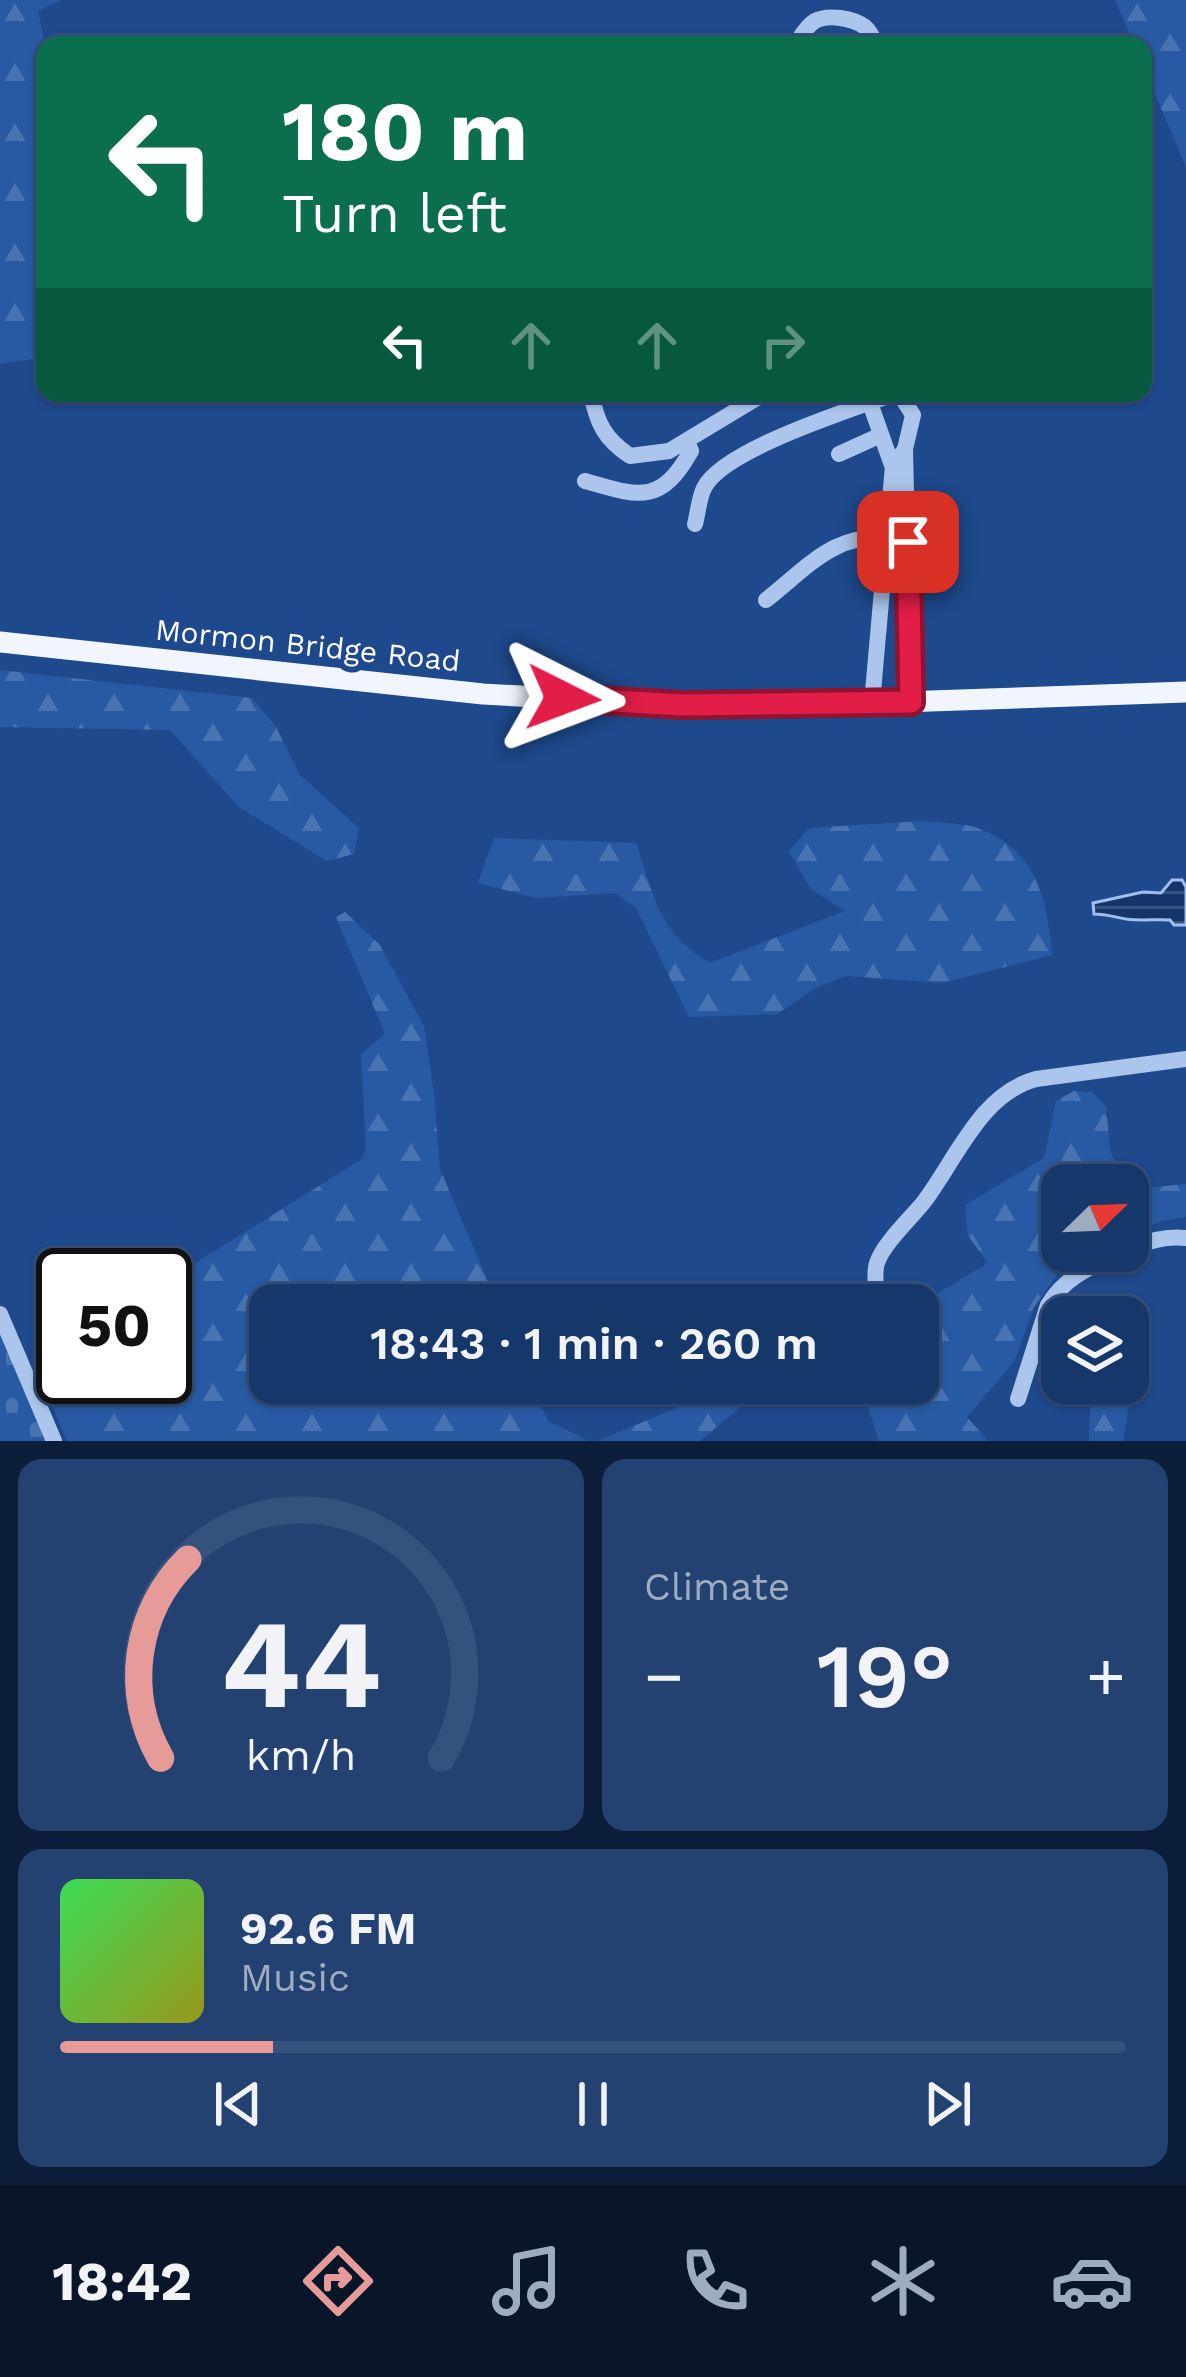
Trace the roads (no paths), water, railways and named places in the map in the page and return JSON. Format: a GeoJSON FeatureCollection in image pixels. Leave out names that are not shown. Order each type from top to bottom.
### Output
{"type":"FeatureCollection","features":[{"type":"Feature","properties":{"kind":"main road","name":"Mormon Bridge Road"},"geometry":{"type":"LineString","coordinates":[[0,642],[483,694],[682,705],[872,704],[1186,692]]}},
{"type":"Feature","properties":{"kind":"street"},"geometry":{"type":"LineString","coordinates":[[802,36],[820,18],[849,20],[865,27],[870,36]]}},
{"type":"Feature","properties":{"kind":"street"},"geometry":{"type":"LineString","coordinates":[[593,402],[608,441],[630,456],[669,451],[750,402]]}},
{"type":"Feature","properties":{"kind":"street"},"geometry":{"type":"LineString","coordinates":[[904,402],[913,416],[905,449],[911,702]]}},
{"type":"Feature","properties":{"kind":"street"},"geometry":{"type":"LineString","coordinates":[[695,524],[705,485],[734,461],[770,440],[870,403],[892,468],[872,704]]}},
{"type":"Feature","properties":{"kind":"street"},"geometry":{"type":"LineString","coordinates":[[839,454],[881,435]]}},
{"type":"Feature","properties":{"kind":"street"},"geometry":{"type":"LineString","coordinates":[[585,481],[632,494],[655,492],[682,466],[691,451],[687,441]]}},
{"type":"Feature","properties":{"kind":"street"},"geometry":{"type":"LineString","coordinates":[[892,468],[905,449]]}},
{"type":"Feature","properties":{"kind":"street"},"geometry":{"type":"LineString","coordinates":[[766,599],[837,544],[861,536],[908,542]]}},
{"type":"Feature","properties":{"kind":"street"},"geometry":{"type":"LineString","coordinates":[[876,1284],[877,1264],[886,1248],[926,1200],[972,1129],[1003,1096],[1036,1079],[1186,1059]]}},
{"type":"Feature","properties":{"kind":"street"},"geometry":{"type":"LineString","coordinates":[[1149,1241],[1186,1238]]}},
{"type":"Feature","properties":{"kind":"street"},"geometry":{"type":"LineString","coordinates":[[1018,1400],[1048,1305],[1080,1272]]}},
{"type":"Feature","properties":{"kind":"street"},"geometry":{"type":"LineString","coordinates":[[0,1313],[53,1441]]}}]}
